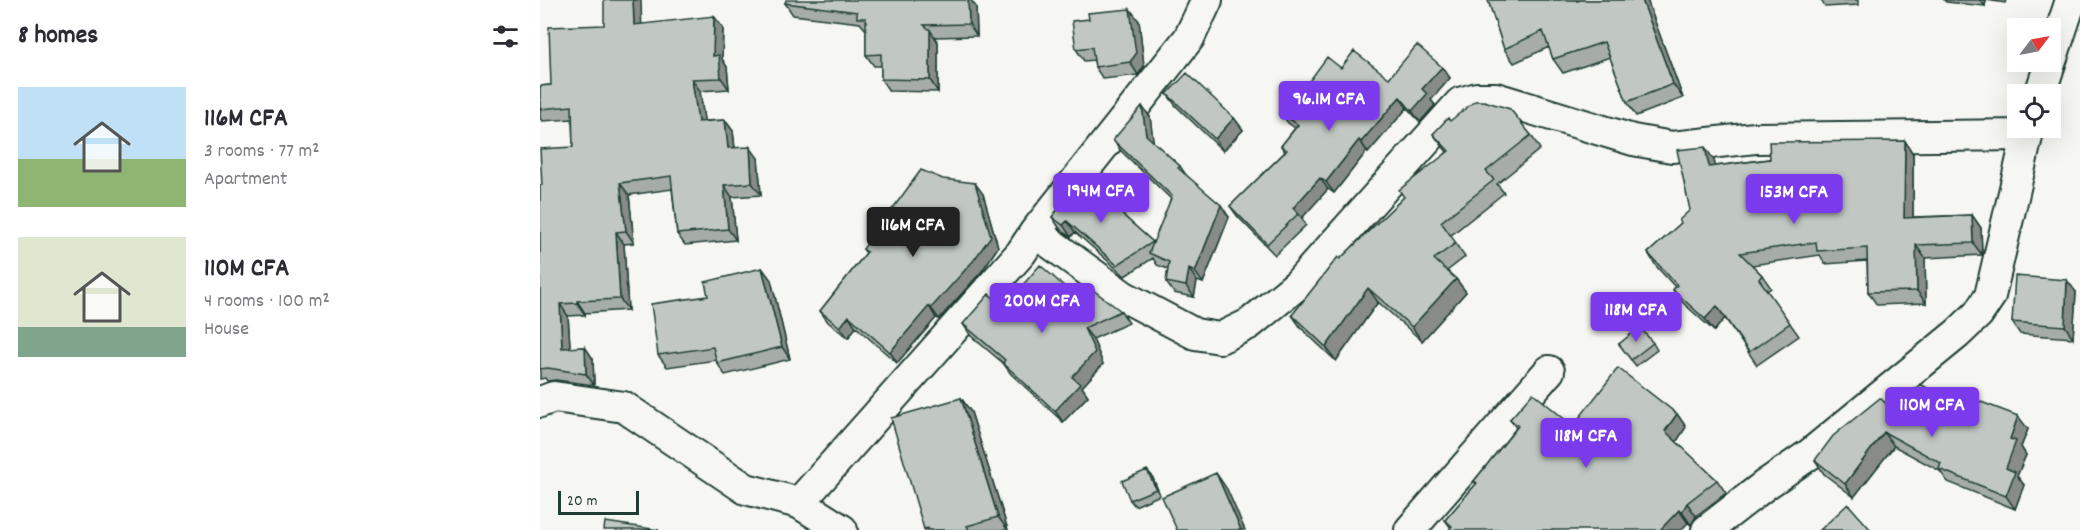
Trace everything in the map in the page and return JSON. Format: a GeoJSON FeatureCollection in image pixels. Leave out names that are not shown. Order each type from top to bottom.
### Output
{"type":"FeatureCollection","features":[{"type":"Feature","properties":{"kind":"street"},"geometry":{"type":"LineString","coordinates":[[799,503],[1013,262],[1189,38],[1207,0]]}},
{"type":"Feature","properties":{"kind":"street"},"geometry":{"type":"LineString","coordinates":[[2043,84],[2071,0]]}},
{"type":"Feature","properties":{"kind":"street"},"geometry":{"type":"LineString","coordinates":[[1035,232],[1123,296],[1195,334],[1220,338],[1249,324],[1298,284],[1460,103],[1477,98],[1496,98],[1633,140],[1672,147],[1755,138],[2007,132]]}},
{"type":"Feature","properties":{"kind":"street"},"geometry":{"type":"LineString","coordinates":[[1707,530],[1809,454],[1957,334],[1978,314],[1990,296],[2026,138]]}},
{"type":"Feature","properties":{"kind":"street"},"geometry":{"type":"LineString","coordinates":[[1410,530],[1549,371]]}},
{"type":"Feature","properties":{"kind":"street"},"geometry":{"type":"LineString","coordinates":[[540,402],[554,397],[624,407],[746,489],[799,503],[842,530]]}},
{"type":"Feature","properties":{"kind":"building"},"geometry":{"type":"Polygon","coordinates":[[[604,0],[633,0],[634,25],[714,16],[713,56],[719,55],[721,78],[692,79],[698,122],[725,120],[728,148],[750,147],[752,183],[724,185],[728,229],[677,234],[671,176],[620,183],[626,231],[616,232],[620,299],[560,304],[562,348],[585,347],[586,374],[548,368],[540,369],[540,185],[542,185],[540,149],[573,147],[572,106],[540,109],[540,86],[551,85],[549,27],[604,25],[604,0]]]}},
{"type":"Feature","properties":{"kind":"building"},"geometry":{"type":"Polygon","coordinates":[[[786,0],[968,0],[969,24],[924,25],[930,30],[930,80],[881,79],[881,54],[866,55],[866,18],[857,18],[857,12],[785,3],[786,0]]]}},
{"type":"Feature","properties":{"kind":"building"},"geometry":{"type":"Polygon","coordinates":[[[1488,0],[1642,0],[1673,84],[1627,102],[1604,42],[1553,59],[1543,31],[1504,49],[1488,0]]]}},
{"type":"Feature","properties":{"kind":"building"},"geometry":{"type":"Polygon","coordinates":[[[1130,9],[1136,54],[1130,62],[1095,67],[1092,47],[1076,49],[1072,21],[1089,19],[1088,13],[1130,9]]]}},
{"type":"Feature","properties":{"kind":"building"},"geometry":{"type":"Polygon","coordinates":[[[1417,45],[1442,67],[1422,89],[1427,94],[1412,111],[1400,97],[1361,142],[1359,140],[1326,182],[1320,178],[1293,208],[1298,214],[1267,244],[1230,206],[1287,150],[1281,146],[1298,125],[1280,112],[1294,96],[1297,98],[1327,57],[1341,68],[1354,51],[1389,78],[1417,45]]]}},
{"type":"Feature","properties":{"kind":"building"},"geometry":{"type":"Polygon","coordinates":[[[1187,73],[1234,118],[1215,139],[1167,94],[1187,73]]]}},
{"type":"Feature","properties":{"kind":"building"},"geometry":{"type":"Polygon","coordinates":[[[1475,101],[1484,101],[1510,109],[1531,135],[1486,171],[1494,180],[1441,222],[1456,243],[1434,259],[1456,279],[1412,327],[1368,288],[1326,347],[1292,315],[1338,257],[1340,259],[1404,197],[1399,190],[1449,151],[1433,134],[1448,118],[1450,121],[1475,101]]]}},
{"type":"Feature","properties":{"kind":"building"},"geometry":{"type":"Polygon","coordinates":[[[1142,106],[1146,135],[1180,166],[1178,168],[1221,205],[1195,272],[1189,269],[1186,286],[1166,282],[1169,262],[1149,253],[1172,196],[1113,140],[1142,106]]]}},
{"type":"Feature","properties":{"kind":"building"},"geometry":{"type":"Polygon","coordinates":[[[1905,141],[1904,218],[1972,215],[1973,243],[1916,245],[1917,291],[1868,292],[1867,248],[1817,251],[1816,242],[1740,253],[1762,275],[1759,279],[1790,323],[1749,352],[1717,306],[1705,319],[1673,290],[1677,285],[1648,253],[1681,223],[1679,220],[1690,210],[1677,150],[1705,147],[1709,167],[1770,159],[1769,142],[1905,141]]]}},
{"type":"Feature","properties":{"kind":"building"},"geometry":{"type":"Polygon","coordinates":[[[921,170],[943,179],[975,183],[991,236],[974,260],[931,308],[929,306],[890,352],[849,316],[840,327],[820,311],[867,252],[863,249],[921,170]]]}},
{"type":"Feature","properties":{"kind":"building"},"geometry":{"type":"Polygon","coordinates":[[[1082,179],[1153,242],[1117,265],[1067,221],[1063,225],[1052,217],[1082,179]]]}},
{"type":"Feature","properties":{"kind":"building"},"geometry":{"type":"Polygon","coordinates":[[[1040,265],[1082,302],[1093,290],[1121,311],[1084,328],[1095,352],[1072,377],[1080,384],[1055,411],[1003,363],[1005,360],[963,324],[989,294],[1004,307],[1040,265]]]}},
{"type":"Feature","properties":{"kind":"building"},"geometry":{"type":"Polygon","coordinates":[[[762,268],[782,347],[717,363],[713,347],[658,355],[651,304],[708,296],[705,282],[762,268]]]}},
{"type":"Feature","properties":{"kind":"building"},"geometry":{"type":"Polygon","coordinates":[[[2015,276],[2067,280],[2065,326],[2012,322],[2015,276]]]}},
{"type":"Feature","properties":{"kind":"building"},"geometry":{"type":"Polygon","coordinates":[[[1640,327],[1653,343],[1631,360],[1619,344],[1640,327]]]}},
{"type":"Feature","properties":{"kind":"building"},"geometry":{"type":"Polygon","coordinates":[[[1618,368],[1677,414],[1665,431],[1717,480],[1687,503],[1682,512],[1679,510],[1660,530],[1449,530],[1452,526],[1445,520],[1477,483],[1474,481],[1518,426],[1510,419],[1533,393],[1573,426],[1618,368]]]}},
{"type":"Feature","properties":{"kind":"building"},"geometry":{"type":"Polygon","coordinates":[[[1920,384],[1964,408],[1968,397],[2018,416],[2010,439],[2016,441],[2006,468],[2015,472],[2006,496],[1939,469],[1941,463],[1884,432],[1845,484],[1815,460],[1833,436],[1880,398],[1902,418],[1920,384]]]}},
{"type":"Feature","properties":{"kind":"building"},"geometry":{"type":"Polygon","coordinates":[[[961,398],[998,517],[967,526],[969,530],[924,529],[891,418],[961,398]]]}},
{"type":"Feature","properties":{"kind":"building"},"geometry":{"type":"Polygon","coordinates":[[[1147,470],[1156,489],[1130,500],[1122,481],[1147,470]]]}},
{"type":"Feature","properties":{"kind":"building"},"geometry":{"type":"Polygon","coordinates":[[[1216,473],[1241,530],[1177,530],[1162,497],[1216,473]]]}},
{"type":"Feature","properties":{"kind":"building"},"geometry":{"type":"Polygon","coordinates":[[[1848,504],[1871,530],[1820,530],[1848,504]]]}},
{"type":"Feature","properties":{"kind":"building"},"geometry":{"type":"Polygon","coordinates":[[[605,522],[659,530],[604,530],[605,522]]]}}]}
